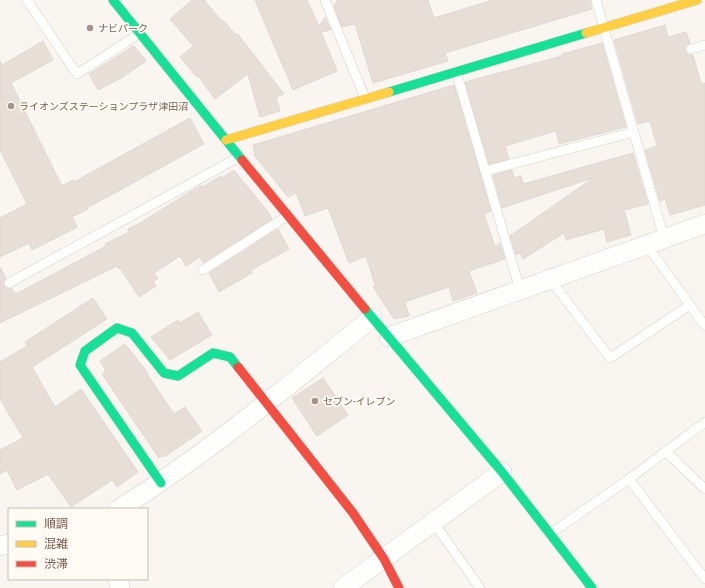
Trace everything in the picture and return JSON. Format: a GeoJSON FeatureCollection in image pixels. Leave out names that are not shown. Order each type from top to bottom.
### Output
{"type":"FeatureCollection","features":[{"type":"Feature","properties":{"kind":"street"},"geometry":{"type":"LineString","coordinates":[[113,0],[287,216],[502,472],[592,588]]}},
{"type":"Feature","properties":{"kind":"street"},"geometry":{"type":"LineString","coordinates":[[226,140],[697,0]]}},
{"type":"Feature","properties":{"kind":"street"},"geometry":{"type":"LineString","coordinates":[[389,337],[705,224]]}},
{"type":"Feature","properties":{"kind":"street"},"geometry":{"type":"LineString","coordinates":[[121,508],[162,483],[267,404],[372,318]]}},
{"type":"Feature","properties":{"kind":"street"},"geometry":{"type":"LineString","coordinates":[[162,483],[80,365],[85,351],[117,328],[132,333],[164,373],[178,376],[213,353],[230,357],[353,513],[384,559],[399,588]]}},
{"type":"Feature","properties":{"kind":"street"},"geometry":{"type":"LineString","coordinates":[[343,588],[502,472]]}},
{"type":"Feature","properties":{"kind":"lane"},"geometry":{"type":"LineString","coordinates":[[27,0],[77,74],[139,34]]}},
{"type":"Feature","properties":{"kind":"lane"},"geometry":{"type":"LineString","coordinates":[[325,0],[365,98]]}},
{"type":"Feature","properties":{"kind":"lane"},"geometry":{"type":"LineString","coordinates":[[596,0],[664,238]]}},
{"type":"Feature","properties":{"kind":"lane"},"geometry":{"type":"LineString","coordinates":[[691,49],[705,45]]}},
{"type":"Feature","properties":{"kind":"lane"},"geometry":{"type":"LineString","coordinates":[[456,71],[520,290]]}},
{"type":"Feature","properties":{"kind":"lane"},"geometry":{"type":"LineString","coordinates":[[486,172],[634,132]]}},
{"type":"Feature","properties":{"kind":"lane"},"geometry":{"type":"LineString","coordinates":[[9,283],[239,157]]}},
{"type":"Feature","properties":{"kind":"lane"},"geometry":{"type":"LineString","coordinates":[[203,270],[287,216]]}},
{"type":"Feature","properties":{"kind":"lane"},"geometry":{"type":"LineString","coordinates":[[646,244],[705,326]]}},
{"type":"Feature","properties":{"kind":"lane"},"geometry":{"type":"LineString","coordinates":[[550,279],[610,358],[690,305]]}},
{"type":"Feature","properties":{"kind":"lane"},"geometry":{"type":"LineString","coordinates":[[550,534],[629,479],[705,422]]}},
{"type":"Feature","properties":{"kind":"lane"},"geometry":{"type":"LineString","coordinates":[[665,451],[705,489]]}},
{"type":"Feature","properties":{"kind":"lane"},"geometry":{"type":"LineString","coordinates":[[629,479],[705,579]]}},
{"type":"Feature","properties":{"kind":"lane"},"geometry":{"type":"LineString","coordinates":[[434,523],[480,588]]}},
{"type":"Feature","properties":{"kind":"building"},"geometry":{"type":"Polygon","coordinates":[[[192,0],[204,0],[237,36],[237,33],[284,94],[276,97],[280,111],[260,117],[248,74],[215,99],[198,76],[197,77],[180,57],[193,46],[170,19],[192,0]]]}},
{"type":"Feature","properties":{"kind":"building"},"geometry":{"type":"Polygon","coordinates":[[[255,0],[307,0],[319,26],[325,17],[331,30],[321,32],[337,71],[293,90],[255,0]]]}},
{"type":"Feature","properties":{"kind":"building"},"geometry":{"type":"Polygon","coordinates":[[[338,0],[428,0],[434,18],[493,0],[590,0],[592,9],[445,53],[448,61],[373,83],[355,24],[342,27],[334,6],[338,0]]]}},
{"type":"Feature","properties":{"kind":"building"},"geometry":{"type":"Polygon","coordinates":[[[665,25],[668,37],[686,32],[690,43],[685,47],[685,51],[689,55],[693,55],[701,84],[705,83],[705,205],[670,215],[665,199],[660,201],[645,150],[657,146],[650,121],[638,124],[614,40],[665,25]]]}},
{"type":"Feature","properties":{"kind":"building"},"geometry":{"type":"Polygon","coordinates":[[[43,41],[53,60],[11,83],[62,186],[73,180],[74,182],[190,118],[204,144],[72,217],[77,227],[32,250],[29,243],[0,257],[0,218],[27,204],[0,150],[0,61],[2,65],[43,41]]]}},
{"type":"Feature","properties":{"kind":"building"},"geometry":{"type":"Polygon","coordinates":[[[602,43],[626,127],[559,144],[556,131],[505,146],[509,159],[489,164],[465,82],[562,56],[562,54],[602,43]]]}},
{"type":"Feature","properties":{"kind":"building"},"geometry":{"type":"Polygon","coordinates":[[[134,46],[146,61],[123,77],[98,90],[89,74],[134,46]]]}},
{"type":"Feature","properties":{"kind":"building"},"geometry":{"type":"Polygon","coordinates":[[[454,85],[491,211],[484,214],[495,247],[500,243],[505,259],[469,271],[477,293],[453,301],[449,287],[405,302],[409,316],[394,319],[373,287],[375,285],[366,256],[349,263],[328,208],[305,216],[296,193],[288,197],[254,155],[253,145],[454,85]]]}},
{"type":"Feature","properties":{"kind":"building"},"geometry":{"type":"Polygon","coordinates":[[[633,153],[648,204],[624,210],[631,235],[607,242],[604,229],[566,240],[564,233],[523,259],[521,253],[516,255],[510,236],[593,178],[502,208],[493,175],[512,170],[514,178],[521,176],[523,184],[633,153]]]}},
{"type":"Feature","properties":{"kind":"building"},"geometry":{"type":"Polygon","coordinates":[[[234,170],[269,213],[272,219],[203,263],[200,257],[186,266],[180,256],[154,273],[158,278],[153,281],[156,286],[139,297],[120,268],[118,269],[117,266],[0,323],[0,267],[6,278],[3,282],[4,286],[6,288],[11,288],[16,294],[106,246],[105,244],[129,232],[128,229],[201,185],[202,187],[221,176],[222,178],[234,170]]]}},
{"type":"Feature","properties":{"kind":"building"},"geometry":{"type":"Polygon","coordinates":[[[278,229],[289,249],[251,270],[252,273],[219,292],[209,273],[278,229]]]}},
{"type":"Feature","properties":{"kind":"building"},"geometry":{"type":"Polygon","coordinates":[[[93,298],[107,319],[32,367],[55,407],[81,389],[138,472],[117,487],[112,480],[71,507],[48,474],[17,490],[7,470],[0,474],[0,450],[23,438],[0,399],[0,362],[27,346],[25,342],[93,298]]]}},
{"type":"Feature","properties":{"kind":"building"},"geometry":{"type":"Polygon","coordinates":[[[198,312],[212,335],[170,360],[151,337],[178,320],[180,323],[198,312]]]}},
{"type":"Feature","properties":{"kind":"building"},"geometry":{"type":"Polygon","coordinates":[[[125,344],[148,373],[147,374],[174,414],[185,407],[202,431],[164,457],[163,455],[159,458],[102,374],[106,371],[100,361],[125,344]]]}},
{"type":"Feature","properties":{"kind":"building"},"geometry":{"type":"Polygon","coordinates":[[[323,378],[348,415],[317,436],[292,398],[323,378]]]}},
{"type":"Feature","properties":{"kind":"traffic: fast"},"geometry":{"type":"LineString","coordinates":[[113,0],[242,160]]}},
{"type":"Feature","properties":{"kind":"traffic: fast"},"geometry":{"type":"LineString","coordinates":[[389,92],[586,33]]}},
{"type":"Feature","properties":{"kind":"traffic: fast"},"geometry":{"type":"LineString","coordinates":[[365,309],[502,472],[592,588]]}},
{"type":"Feature","properties":{"kind":"traffic: fast"},"geometry":{"type":"LineString","coordinates":[[161,483],[80,365],[85,351],[117,328],[132,333],[164,373],[178,376],[213,353],[230,357],[238,367]]}},
{"type":"Feature","properties":{"kind":"traffic: slow"},"geometry":{"type":"LineString","coordinates":[[586,33],[697,0]]}},
{"type":"Feature","properties":{"kind":"traffic: slow"},"geometry":{"type":"LineString","coordinates":[[226,140],[389,92]]}},
{"type":"Feature","properties":{"kind":"traffic: jam"},"geometry":{"type":"LineString","coordinates":[[242,160],[365,309]]}},
{"type":"Feature","properties":{"kind":"traffic: jam"},"geometry":{"type":"LineString","coordinates":[[238,367],[353,513],[384,559],[399,588]]}},
{"type":"Feature","properties":{"kind":"place","name":"ナビパーク"},"geometry":{"type":"Point","coordinates":[90,28]}},
{"type":"Feature","properties":{"kind":"place","name":"ライオンズステーションプラザ津田沼"},"geometry":{"type":"Point","coordinates":[11,106]}},
{"type":"Feature","properties":{"kind":"place","name":"セブン-イレブン"},"geometry":{"type":"Point","coordinates":[315,401]}}]}
